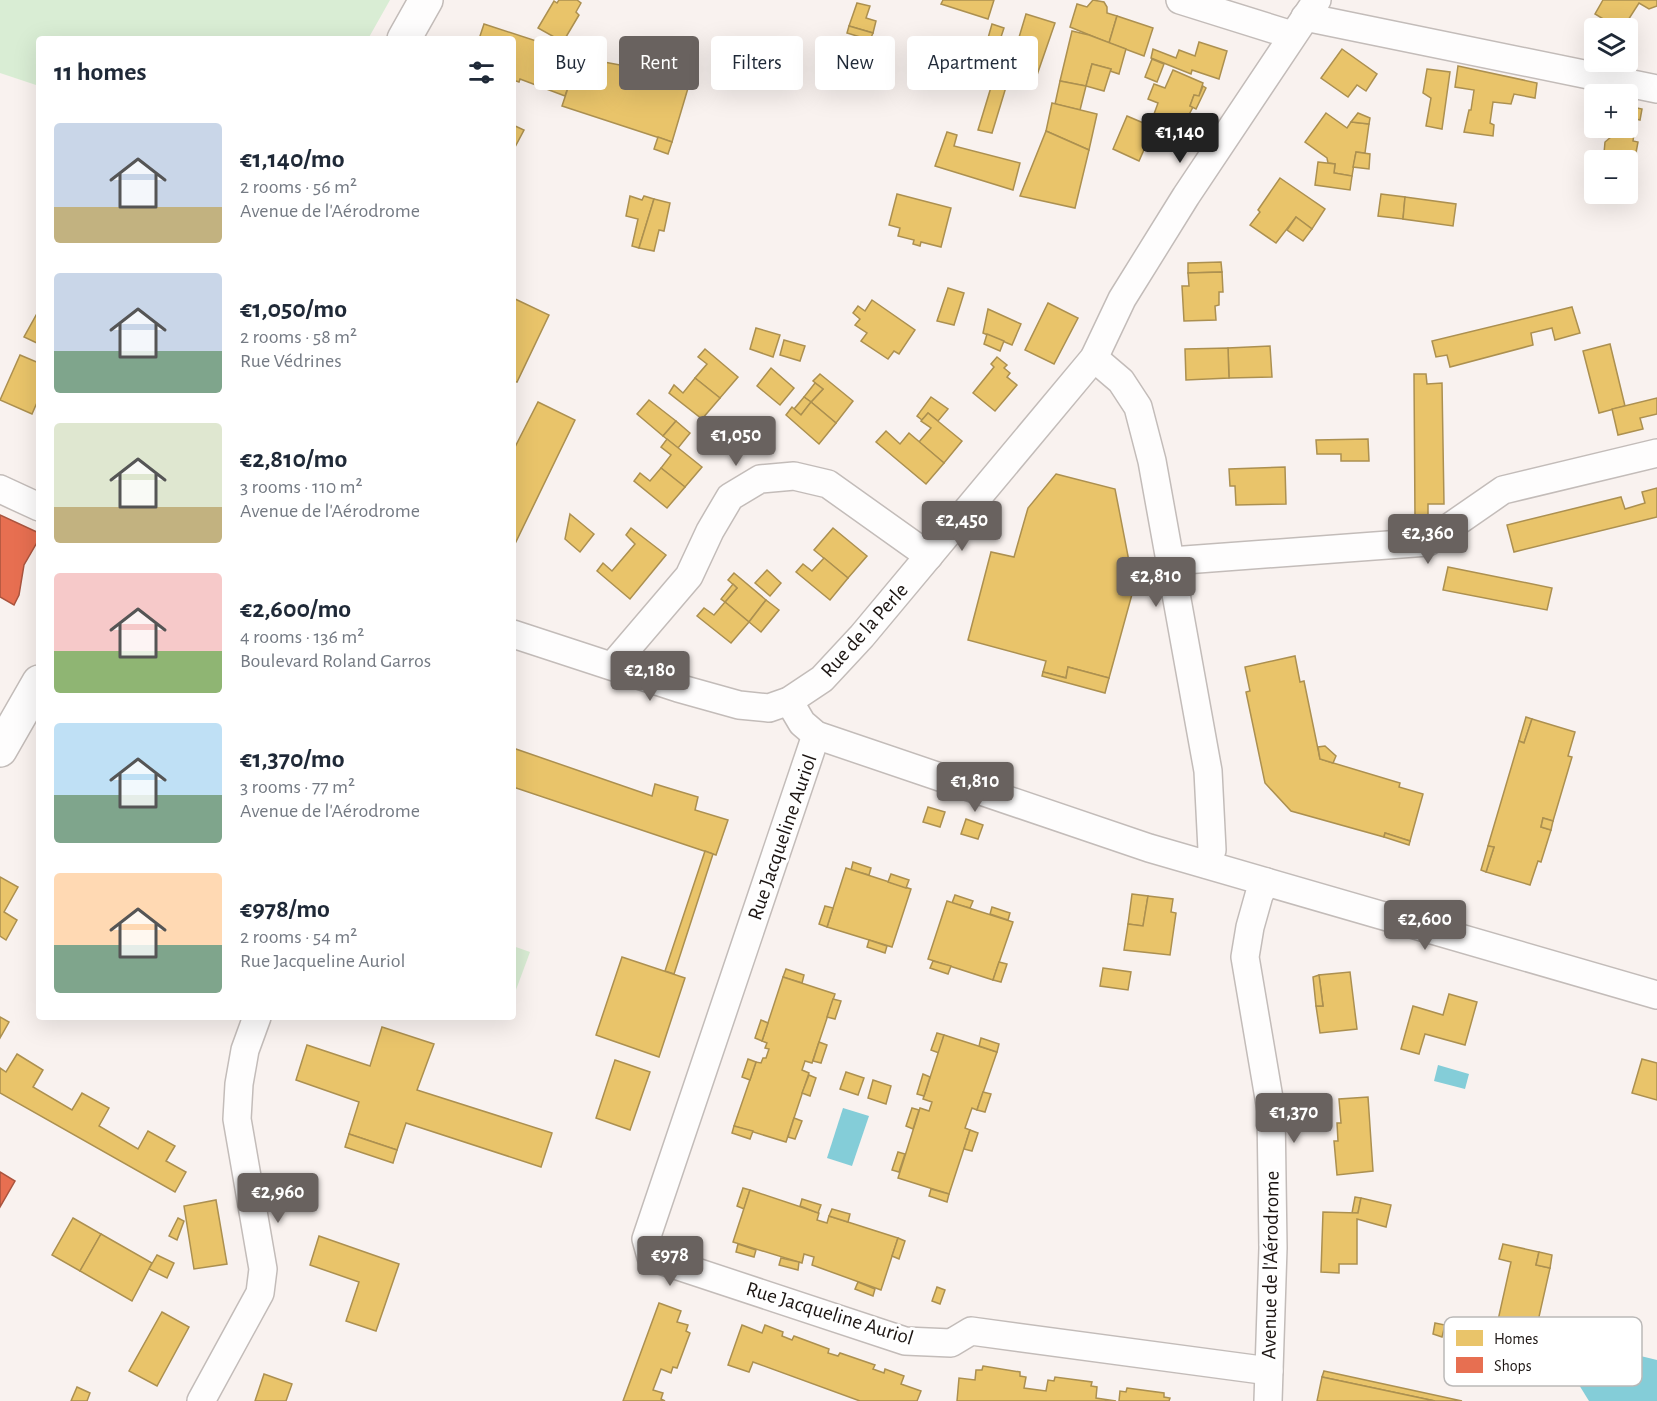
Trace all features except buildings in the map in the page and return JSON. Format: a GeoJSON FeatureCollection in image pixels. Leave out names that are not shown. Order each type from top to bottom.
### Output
{"type":"FeatureCollection","features":[{"type":"Feature","properties":{"kind":"main road"},"geometry":{"type":"LineString","coordinates":[[406,36],[426,0]]}},
{"type":"Feature","properties":{"kind":"main road"},"geometry":{"type":"LineString","coordinates":[[0,750],[36,687]]}},
{"type":"Feature","properties":{"kind":"street"},"geometry":{"type":"LineString","coordinates":[[1180,0],[1305,17],[1657,89]]}},
{"type":"Feature","properties":{"kind":"street"},"geometry":{"type":"LineString","coordinates":[[1206,864],[1212,850],[1208,771],[1152,461],[1138,407],[1121,381],[1094,358],[1122,299],[1186,196],[1305,17]]}},
{"type":"Feature","properties":{"kind":"street","name":"Rue de la Perle"},"geometry":{"type":"LineString","coordinates":[[516,635],[678,688],[739,705],[769,708],[789,701],[822,679],[862,636],[1094,358]]}},
{"type":"Feature","properties":{"kind":"street"},"geometry":{"type":"LineString","coordinates":[[1171,561],[1428,542],[1503,490],[1657,453]]}},
{"type":"Feature","properties":{"kind":"street"},"geometry":{"type":"LineString","coordinates":[[613,665],[689,576],[710,531],[730,497],[760,479],[794,476],[828,484],[929,556]]}},
{"type":"Feature","properties":{"kind":"street"},"geometry":{"type":"LineString","coordinates":[[0,489],[36,506]]}},
{"type":"Feature","properties":{"kind":"street","name":"Rue Jacqueline Auriol"},"geometry":{"type":"LineString","coordinates":[[789,701],[802,723],[816,735],[1149,848],[1657,995]]}},
{"type":"Feature","properties":{"kind":"street","name":"Rue Jacqueline Auriol"},"geometry":{"type":"LineString","coordinates":[[816,735],[646,1239],[651,1257],[905,1341],[951,1343],[971,1331],[1269,1371]]}},
{"type":"Feature","properties":{"kind":"street","name":"Avenue de l'Aérodrome"},"geometry":{"type":"LineString","coordinates":[[1266,882],[1259,894],[1245,957],[1271,1110],[1273,1248],[1268,1401]]}},
{"type":"Feature","properties":{"kind":"street"},"geometry":{"type":"LineString","coordinates":[[201,1401],[260,1293],[263,1269],[237,1119],[239,1084],[245,1050],[256,1020]]}},
{"type":"Feature","properties":{"kind":"green space"},"geometry":{"type":"Polygon","coordinates":[[[0,0],[390,0],[370,36],[36,36],[36,85],[0,73],[0,0]]]}},
{"type":"Feature","properties":{"kind":"green space"},"geometry":{"type":"Polygon","coordinates":[[[516,947],[530,952],[516,990],[516,947]]]}},
{"type":"Feature","properties":{"kind":"water"},"geometry":{"type":"Polygon","coordinates":[[[1438,1065],[1469,1074],[1465,1089],[1434,1081],[1438,1065]]]}},
{"type":"Feature","properties":{"kind":"water"},"geometry":{"type":"Polygon","coordinates":[[[843,1108],[869,1116],[852,1166],[827,1158],[843,1108]]]}},
{"type":"Feature","properties":{"kind":"water"},"geometry":{"type":"Polygon","coordinates":[[[1642,1356],[1657,1360],[1657,1401],[1589,1401],[1580,1386],[1642,1386],[1642,1356]]]}}]}
